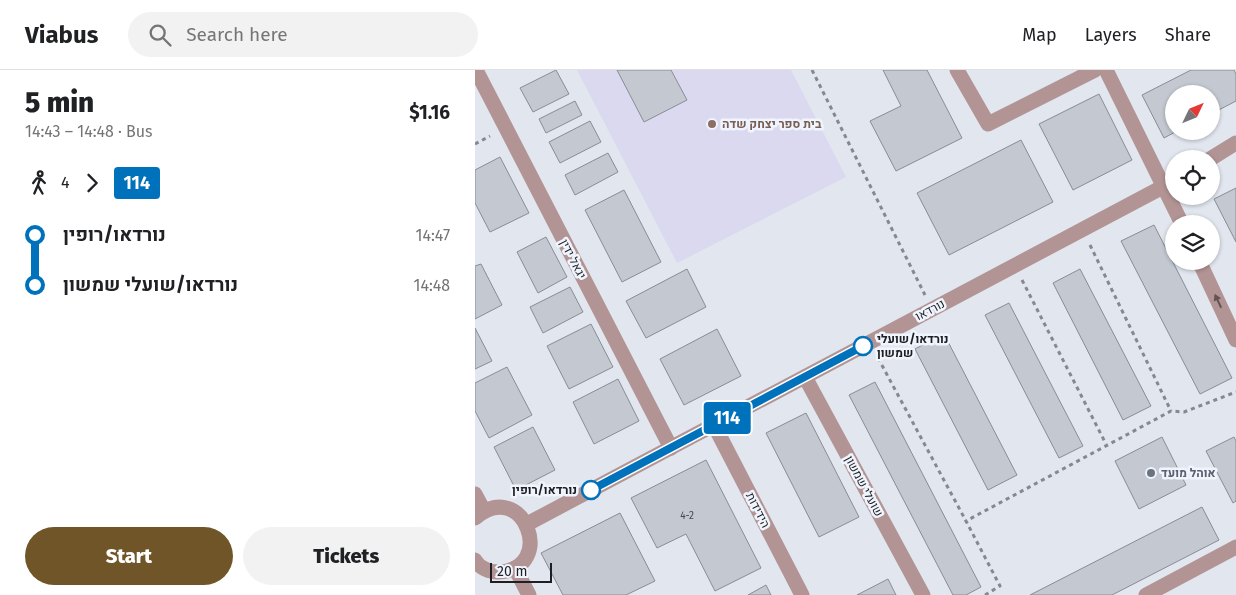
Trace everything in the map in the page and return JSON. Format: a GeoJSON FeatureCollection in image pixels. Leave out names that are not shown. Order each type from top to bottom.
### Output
{"type":"FeatureCollection","features":[{"type":"Feature","properties":{"kind":"street","name":"יגאל ידין"},"geometry":{"type":"LineString","coordinates":[[475,70],[671,448]]}},
{"type":"Feature","properties":{"kind":"street"},"geometry":{"type":"LineString","coordinates":[[957,70],[988,124],[1095,70]]}},
{"type":"Feature","properties":{"kind":"street"},"geometry":{"type":"LineString","coordinates":[[1106,70],[1165,177]]}},
{"type":"Feature","properties":{"kind":"street"},"geometry":{"type":"LineString","coordinates":[[1220,153],[1236,143]]}},
{"type":"Feature","properties":{"kind":"street","name":"נורדאו"},"geometry":{"type":"LineString","coordinates":[[527,524],[1165,186]]}},
{"type":"Feature","properties":{"kind":"street"},"geometry":{"type":"LineString","coordinates":[[1203,270],[1236,340]]}},
{"type":"Feature","properties":{"kind":"street","name":"שועלי שמשון"},"geometry":{"type":"LineString","coordinates":[[805,377],[923,595]]}},
{"type":"Feature","properties":{"kind":"street","name":"הידידות"},"geometry":{"type":"LineString","coordinates":[[714,425],[801,595]]}},
{"type":"Feature","properties":{"kind":"street"},"geometry":{"type":"LineString","coordinates":[[475,494],[479,514],[503,508],[513,511],[527,524],[531,533],[529,553],[515,568],[495,572],[476,563]]}},
{"type":"Feature","properties":{"kind":"street"},"geometry":{"type":"LineString","coordinates":[[1146,595],[1236,547]]}},
{"type":"Feature","properties":{"kind":"street"},"geometry":{"type":"LineString","coordinates":[[515,568],[529,595]]}},
{"type":"Feature","properties":{"kind":"path"},"geometry":{"type":"LineString","coordinates":[[812,70],[932,309]]}},
{"type":"Feature","properties":{"kind":"path"},"geometry":{"type":"LineString","coordinates":[[1083,230],[1171,411]]}},
{"type":"Feature","properties":{"kind":"path"},"geometry":{"type":"LineString","coordinates":[[1014,266],[1106,444]]}},
{"type":"Feature","properties":{"kind":"path"},"geometry":{"type":"LineString","coordinates":[[870,342],[1000,586],[985,595]]}},
{"type":"Feature","properties":{"kind":"path"},"geometry":{"type":"LineString","coordinates":[[966,521],[1106,444],[1171,411],[1184,412],[1236,392]]}},
{"type":"Feature","properties":{"kind":"shaded area","name":"בית ספר יצחק שדה"},"geometry":{"type":"Polygon","coordinates":[[[577,70],[791,70],[846,177],[677,263],[577,70]]]}},
{"type":"Feature","properties":{"kind":"building"},"geometry":{"type":"Polygon","coordinates":[[[556,70],[569,94],[533,112],[520,88],[556,70]]]}},
{"type":"Feature","properties":{"kind":"building"},"geometry":{"type":"Polygon","coordinates":[[[617,70],[671,70],[687,100],[644,122],[617,70]]]}},
{"type":"Feature","properties":{"kind":"building"},"geometry":{"type":"Polygon","coordinates":[[[883,70],[927,70],[962,138],[896,171],[870,121],[901,106],[883,70]]]}},
{"type":"Feature","properties":{"kind":"building"},"geometry":{"type":"Polygon","coordinates":[[[1191,70],[1234,70],[1236,74],[1236,101],[1220,109],[1220,85],[1165,85],[1164,138],[1142,95],[1191,70]]]}},
{"type":"Feature","properties":{"kind":"building"},"geometry":{"type":"Polygon","coordinates":[[[1099,94],[1132,160],[1073,190],[1039,124],[1099,94]]]}},
{"type":"Feature","properties":{"kind":"building"},"geometry":{"type":"Polygon","coordinates":[[[575,101],[582,115],[546,133],[539,119],[575,101]]]}},
{"type":"Feature","properties":{"kind":"building"},"geometry":{"type":"Polygon","coordinates":[[[590,121],[601,142],[560,163],[549,142],[590,121]]]}},
{"type":"Feature","properties":{"kind":"building"},"geometry":{"type":"Polygon","coordinates":[[[1021,140],[1053,202],[949,255],[917,193],[1021,140]]]}},
{"type":"Feature","properties":{"kind":"building"},"geometry":{"type":"Polygon","coordinates":[[[608,153],[618,172],[575,195],[565,175],[608,153]]]}},
{"type":"Feature","properties":{"kind":"building"},"geometry":{"type":"Polygon","coordinates":[[[500,157],[529,213],[490,232],[475,203],[475,170],[500,157]]]}},
{"type":"Feature","properties":{"kind":"building"},"geometry":{"type":"Polygon","coordinates":[[[1236,188],[1236,242],[1217,205],[1220,205],[1220,196],[1236,188]]]}},
{"type":"Feature","properties":{"kind":"building"},"geometry":{"type":"Polygon","coordinates":[[[624,190],[661,262],[622,282],[585,210],[624,190]]]}},
{"type":"Feature","properties":{"kind":"building"},"geometry":{"type":"Polygon","coordinates":[[[1154,225],[1165,247],[1165,270],[1177,270],[1232,378],[1200,394],[1121,241],[1154,225]]]}},
{"type":"Feature","properties":{"kind":"building"},"geometry":{"type":"Polygon","coordinates":[[[546,237],[567,277],[538,293],[517,252],[546,237]]]}},
{"type":"Feature","properties":{"kind":"building"},"geometry":{"type":"Polygon","coordinates":[[[481,264],[502,305],[475,319],[475,266],[481,264]]]}},
{"type":"Feature","properties":{"kind":"building"},"geometry":{"type":"Polygon","coordinates":[[[687,269],[706,307],[646,338],[626,301],[687,269]]]}},
{"type":"Feature","properties":{"kind":"building"},"geometry":{"type":"Polygon","coordinates":[[[1080,269],[1151,406],[1123,420],[1053,283],[1080,269]]]}},
{"type":"Feature","properties":{"kind":"building"},"geometry":{"type":"Polygon","coordinates":[[[570,287],[583,312],[543,333],[530,307],[570,287]]]}},
{"type":"Feature","properties":{"kind":"building"},"geometry":{"type":"Polygon","coordinates":[[[1009,303],[1083,446],[1059,458],[985,315],[1009,303]]]}},
{"type":"Feature","properties":{"kind":"building"},"geometry":{"type":"Polygon","coordinates":[[[591,324],[613,367],[569,389],[547,346],[591,324]]]}},
{"type":"Feature","properties":{"kind":"building"},"geometry":{"type":"Polygon","coordinates":[[[475,328],[492,361],[475,369],[475,328]]]}},
{"type":"Feature","properties":{"kind":"building"},"geometry":{"type":"Polygon","coordinates":[[[717,329],[741,376],[684,405],[660,359],[717,329]]]}},
{"type":"Feature","properties":{"kind":"building"},"geometry":{"type":"Polygon","coordinates":[[[944,334],[1017,475],[988,490],[915,349],[944,334]]]}},
{"type":"Feature","properties":{"kind":"building"},"geometry":{"type":"Polygon","coordinates":[[[507,367],[532,415],[489,438],[475,411],[475,383],[507,367]]]}},
{"type":"Feature","properties":{"kind":"building"},"geometry":{"type":"Polygon","coordinates":[[[618,379],[639,421],[594,444],[573,402],[618,379]]]}},
{"type":"Feature","properties":{"kind":"building"},"geometry":{"type":"Polygon","coordinates":[[[875,382],[981,587],[966,595],[953,595],[849,395],[875,382]]]}},
{"type":"Feature","properties":{"kind":"building"},"geometry":{"type":"Polygon","coordinates":[[[806,413],[859,517],[819,537],[766,433],[806,413]]]}},
{"type":"Feature","properties":{"kind":"building"},"geometry":{"type":"Polygon","coordinates":[[[533,427],[555,470],[516,490],[494,447],[533,427]]]}},
{"type":"Feature","properties":{"kind":"building","name":"אוהל מועד"},"geometry":{"type":"Polygon","coordinates":[[[1162,437],[1186,485],[1139,509],[1115,461],[1162,437]]]}},
{"type":"Feature","properties":{"kind":"building"},"geometry":{"type":"Polygon","coordinates":[[[1234,437],[1236,441],[1236,501],[1233,503],[1206,451],[1234,437]]]}},
{"type":"Feature","properties":{"kind":"building"},"geometry":{"type":"Polygon","coordinates":[[[706,460],[761,568],[715,591],[686,534],[657,548],[631,498],[706,460]]]}},
{"type":"Feature","properties":{"kind":"building"},"geometry":{"type":"Polygon","coordinates":[[[1202,507],[1219,540],[1112,595],[1030,595],[1202,507]]]}},
{"type":"Feature","properties":{"kind":"building"},"geometry":{"type":"Polygon","coordinates":[[[620,513],[655,581],[626,595],[563,595],[541,553],[620,513]]]}},
{"type":"Feature","properties":{"kind":"building"},"geometry":{"type":"Polygon","coordinates":[[[888,579],[896,595],[857,595],[888,579]]]}},
{"type":"Feature","properties":{"kind":"building"},"geometry":{"type":"Polygon","coordinates":[[[766,585],[771,595],[748,595],[766,585]]]}},
{"type":"Feature","properties":{"kind":"bus line","name":"114"},"geometry":{"type":"LineString","coordinates":[[591,490],[863,346]]}},
{"type":"Feature","properties":{"kind":"place","name":"בית ספר יצחק שדה"},"geometry":{"type":"Point","coordinates":[712,124]}},
{"type":"Feature","properties":{"kind":"place","name":"נורדאו/שועלי שמשון"},"geometry":{"type":"Point","coordinates":[863,346]}},
{"type":"Feature","properties":{"kind":"place","name":"אוהל מועד"},"geometry":{"type":"Point","coordinates":[1151,473]}},
{"type":"Feature","properties":{"kind":"place","name":"נורדאו/רופין"},"geometry":{"type":"Point","coordinates":[591,490]}}]}
